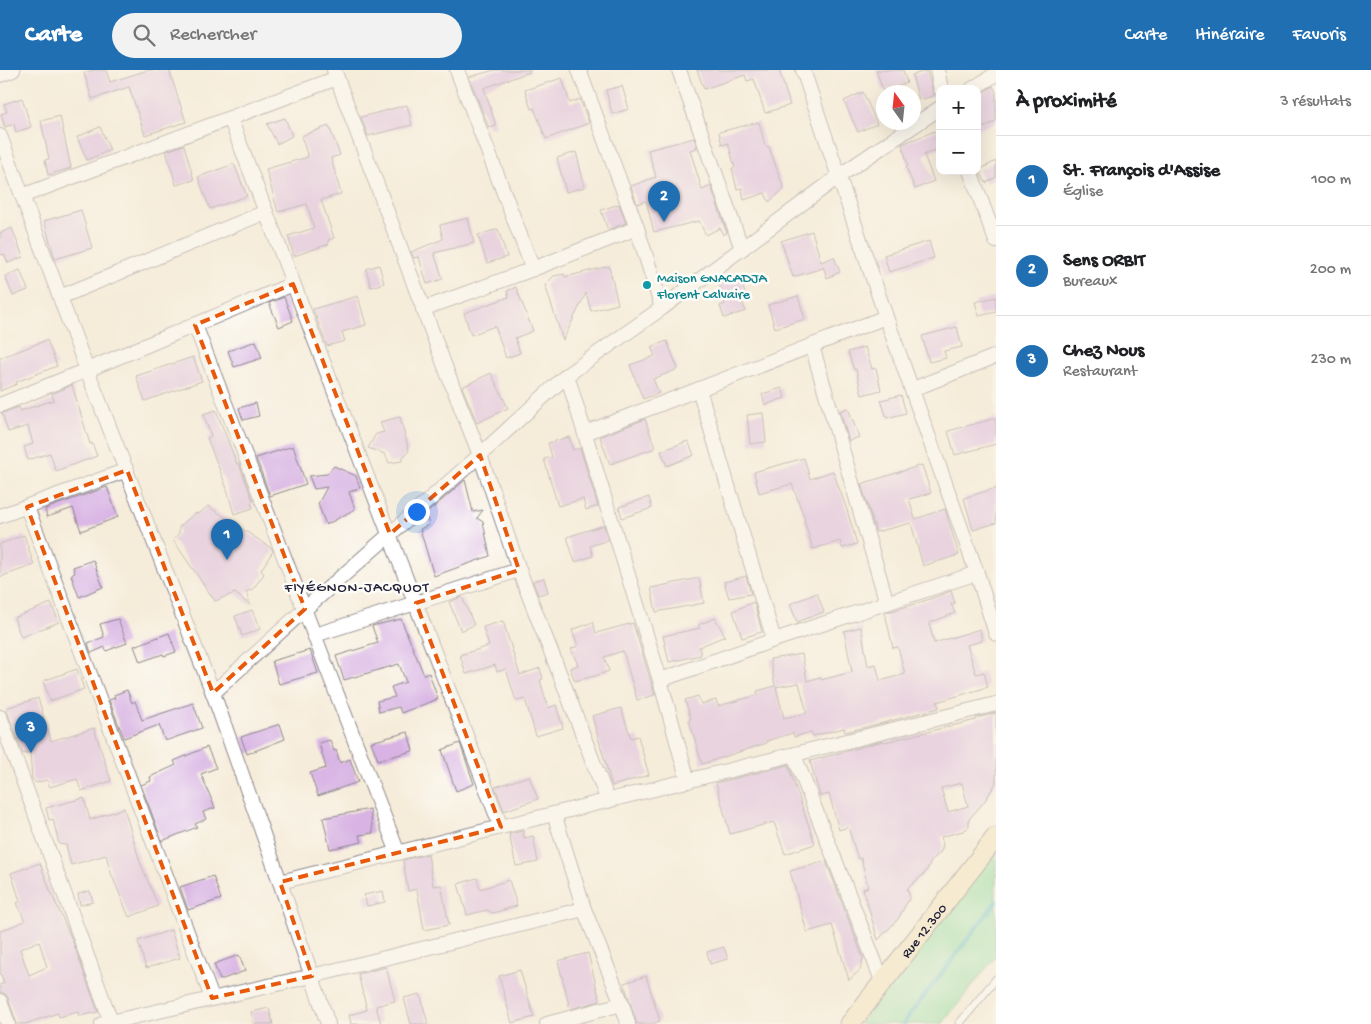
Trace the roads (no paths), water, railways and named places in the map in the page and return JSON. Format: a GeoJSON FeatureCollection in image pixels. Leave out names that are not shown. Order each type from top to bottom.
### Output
{"type":"FeatureCollection","features":[{"type":"Feature","properties":{"kind":"street"},"geometry":{"type":"LineString","coordinates":[[0,75],[13,70]]}},
{"type":"Feature","properties":{"kind":"street"},"geometry":{"type":"LineString","coordinates":[[457,70],[532,269]]}},
{"type":"Feature","properties":{"kind":"street"},"geometry":{"type":"LineString","coordinates":[[579,70],[637,228],[662,308]]}},
{"type":"Feature","properties":{"kind":"street"},"geometry":{"type":"LineString","coordinates":[[679,70],[742,249]]}},
{"type":"Feature","properties":{"kind":"street"},"geometry":{"type":"LineString","coordinates":[[803,70],[886,317],[977,573],[996,634]]}},
{"type":"Feature","properties":{"kind":"street"},"geometry":{"type":"LineString","coordinates":[[937,70],[940,85]]}},
{"type":"Feature","properties":{"kind":"street"},"geometry":{"type":"LineString","coordinates":[[22,196],[230,118],[335,74],[480,455],[518,570],[608,801]]}},
{"type":"Feature","properties":{"kind":"street"},"geometry":{"type":"LineString","coordinates":[[978,85],[996,74]]}},
{"type":"Feature","properties":{"kind":"street"},"geometry":{"type":"LineString","coordinates":[[213,694],[305,609],[480,455],[567,375],[662,308],[839,176],[936,111]]}},
{"type":"Feature","properties":{"kind":"street"},"geometry":{"type":"LineString","coordinates":[[230,118],[502,827]]}},
{"type":"Feature","properties":{"kind":"street"},"geometry":{"type":"LineString","coordinates":[[0,136],[213,694],[328,1024]]}},
{"type":"Feature","properties":{"kind":"street"},"geometry":{"type":"LineString","coordinates":[[972,175],[995,232]]}},
{"type":"Feature","properties":{"kind":"street"},"geometry":{"type":"LineString","coordinates":[[60,297],[266,212]]}},
{"type":"Feature","properties":{"kind":"street"},"geometry":{"type":"LineString","coordinates":[[423,308],[532,269],[637,228]]}},
{"type":"Feature","properties":{"kind":"street"},"geometry":{"type":"LineString","coordinates":[[0,405],[293,284]]}},
{"type":"Feature","properties":{"kind":"street"},"geometry":{"type":"LineString","coordinates":[[585,433],[886,317]]}},
{"type":"Feature","properties":{"kind":"street"},"geometry":{"type":"LineString","coordinates":[[195,324],[398,853]]}},
{"type":"Feature","properties":{"kind":"street"},"geometry":{"type":"LineString","coordinates":[[812,346],[887,603]]}},
{"type":"Feature","properties":{"kind":"street"},"geometry":{"type":"LineString","coordinates":[[913,389],[996,356]]}},
{"type":"Feature","properties":{"kind":"street"},"geometry":{"type":"LineString","coordinates":[[567,375],[660,680],[688,781]]}},
{"type":"Feature","properties":{"kind":"street"},"geometry":{"type":"LineString","coordinates":[[699,389],[774,640]]}},
{"type":"Feature","properties":{"kind":"street"},"geometry":{"type":"LineString","coordinates":[[0,516],[127,470]]}},
{"type":"Feature","properties":{"kind":"street"},"geometry":{"type":"LineString","coordinates":[[27,506],[212,998]]}},
{"type":"Feature","properties":{"kind":"street"},"geometry":{"type":"LineString","coordinates":[[315,634],[518,570]]}},
{"type":"Feature","properties":{"kind":"street"},"geometry":{"type":"LineString","coordinates":[[660,680],[977,573]]}},
{"type":"Feature","properties":{"kind":"street"},"geometry":{"type":"LineString","coordinates":[[280,882],[996,704]]}},
{"type":"Feature","properties":{"kind":"street"},"geometry":{"type":"LineString","coordinates":[[0,717],[106,1023],[312,976],[584,909]]}},
{"type":"Feature","properties":{"kind":"street"},"geometry":{"type":"LineString","coordinates":[[794,755],[883,983]]}},
{"type":"Feature","properties":{"kind":"street"},"geometry":{"type":"LineString","coordinates":[[554,814],[584,909],[622,1004],[628,1024]]}},
{"type":"Feature","properties":{"kind":"street","name":"Rue 12.300"},"geometry":{"type":"LineString","coordinates":[[850,1024],[996,837]]}},
{"type":"Feature","properties":{"kind":"street"},"geometry":{"type":"LineString","coordinates":[[0,1001],[8,1024]]}},
{"type":"Feature","properties":{"kind":"street"},"geometry":{"type":"LineString","coordinates":[[547,1024],[622,1004]]}},
{"type":"Feature","properties":{"kind":"lane"},"geometry":{"type":"LineString","coordinates":[[959,1024],[996,978]]}},
{"type":"Feature","properties":{"kind":"waterway"},"geometry":{"type":"LineString","coordinates":[[903,1024],[996,902]]}},
{"type":"Feature","properties":{"kind":"place","name":"Sens ORBIT"},"geometry":{"type":"Point","coordinates":[664,222]}},
{"type":"Feature","properties":{"kind":"place","name":"Maison GNACADJA Florent Calvaire"},"geometry":{"type":"Point","coordinates":[647,285]}},
{"type":"Feature","properties":{"kind":"place","name":"St. François d'Assise"},"geometry":{"type":"Point","coordinates":[227,560]}},
{"type":"Feature","properties":{"kind":"place","name":"Chez Nous"},"geometry":{"type":"Point","coordinates":[31,753]}},
{"type":"Feature","properties":{"kind":"district","name":"FIYÉGNON-JACQUOT"},"geometry":{"type":"Point","coordinates":[357,586]}}]}
